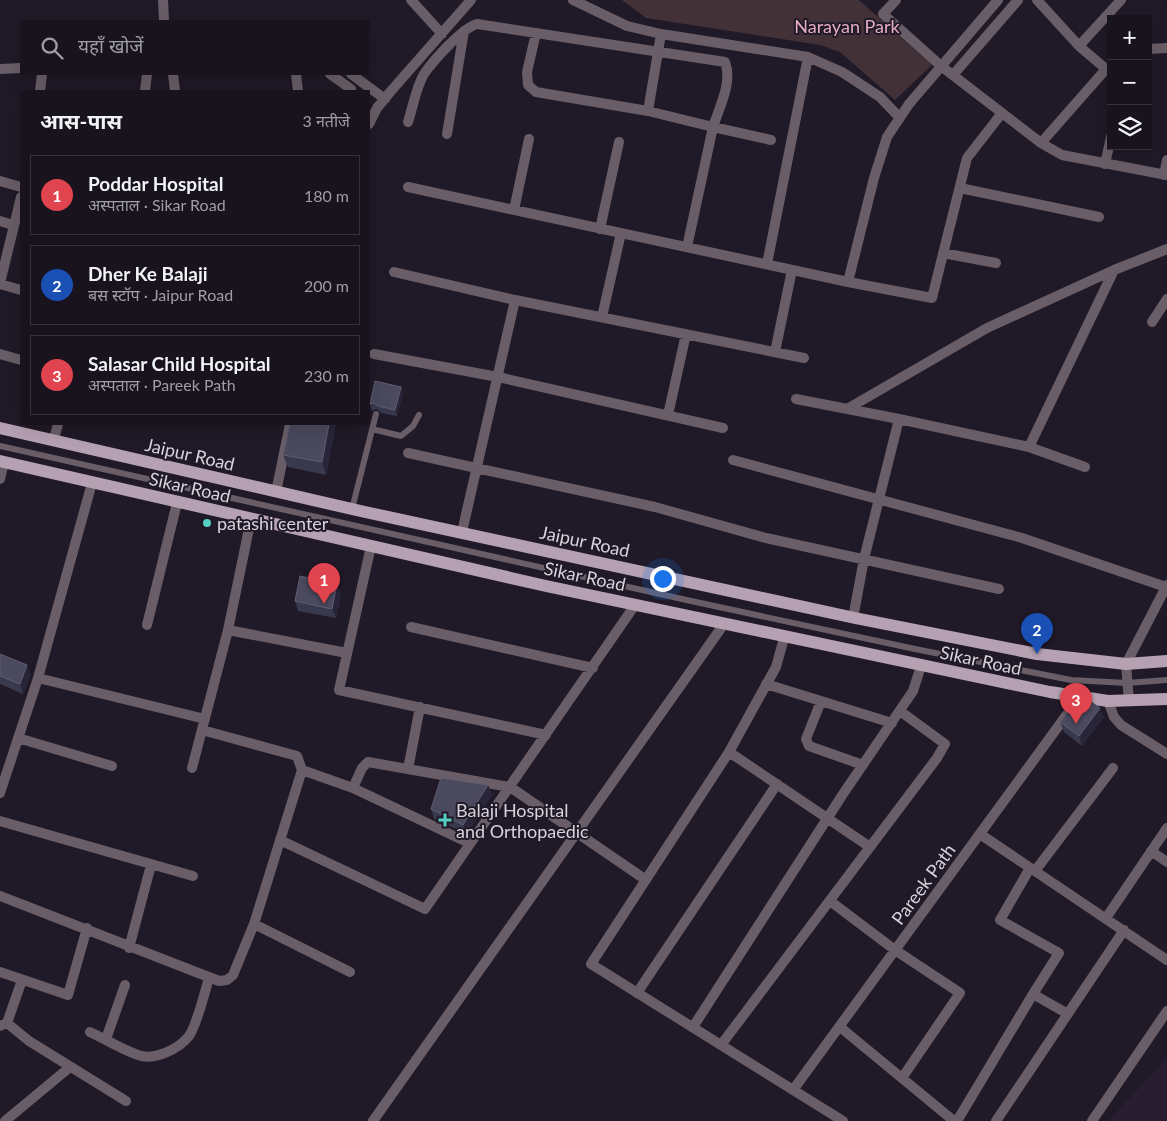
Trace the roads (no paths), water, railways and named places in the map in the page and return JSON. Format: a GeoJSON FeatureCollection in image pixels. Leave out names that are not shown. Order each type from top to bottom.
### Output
{"type":"FeatureCollection","features":[{"type":"Feature","properties":{"kind":"main road","name":"Jaipur Road"},"geometry":{"type":"LineString","coordinates":[[0,428],[352,509],[853,618],[1037,654],[1126,664],[1167,662]]}},
{"type":"Feature","properties":{"kind":"main road","name":"Sikar Road"},"geometry":{"type":"LineString","coordinates":[[2,462],[635,605],[921,666],[1080,698],[1129,702],[1167,699]]}},
{"type":"Feature","properties":{"kind":"street"},"geometry":{"type":"LineString","coordinates":[[163,0],[164,20]]}},
{"type":"Feature","properties":{"kind":"street"},"geometry":{"type":"LineString","coordinates":[[411,0],[442,34]]}},
{"type":"Feature","properties":{"kind":"street"},"geometry":{"type":"LineString","coordinates":[[370,122],[385,99],[471,0]]}},
{"type":"Feature","properties":{"kind":"street"},"geometry":{"type":"LineString","coordinates":[[573,0],[627,26],[661,34],[808,57],[842,72],[872,92],[900,118]]}},
{"type":"Feature","properties":{"kind":"street"},"geometry":{"type":"LineString","coordinates":[[896,0],[883,14],[941,66],[1041,143],[1062,155],[1166,175],[1167,160]]}},
{"type":"Feature","properties":{"kind":"street"},"geometry":{"type":"LineString","coordinates":[[848,282],[874,178],[888,136],[941,66],[998,0]]}},
{"type":"Feature","properties":{"kind":"street"},"geometry":{"type":"LineString","coordinates":[[953,75],[1018,0]]}},
{"type":"Feature","properties":{"kind":"street"},"geometry":{"type":"LineString","coordinates":[[1079,46],[1121,0]]}},
{"type":"Feature","properties":{"kind":"street"},"geometry":{"type":"LineString","coordinates":[[1042,2],[1054,20],[1079,46],[1107,70]]}},
{"type":"Feature","properties":{"kind":"street"},"geometry":{"type":"LineString","coordinates":[[408,122],[424,75],[464,31],[470,26],[477,24],[725,62],[728,68],[727,83],[713,127],[687,247]]}},
{"type":"Feature","properties":{"kind":"street"},"geometry":{"type":"LineString","coordinates":[[447,134],[464,31]]}},
{"type":"Feature","properties":{"kind":"street"},"geometry":{"type":"LineString","coordinates":[[536,33],[527,72],[528,85],[536,92],[648,111],[770,140]]}},
{"type":"Feature","properties":{"kind":"street"},"geometry":{"type":"LineString","coordinates":[[648,111],[661,34]]}},
{"type":"Feature","properties":{"kind":"street"},"geometry":{"type":"LineString","coordinates":[[1152,49],[1167,48]]}},
{"type":"Feature","properties":{"kind":"street"},"geometry":{"type":"LineString","coordinates":[[767,264],[808,57]]}},
{"type":"Feature","properties":{"kind":"street"},"geometry":{"type":"LineString","coordinates":[[0,69],[20,68]]}},
{"type":"Feature","properties":{"kind":"street"},"geometry":{"type":"LineString","coordinates":[[1041,143],[1107,72]]}},
{"type":"Feature","properties":{"kind":"street"},"geometry":{"type":"LineString","coordinates":[[40,90],[42,75]]}},
{"type":"Feature","properties":{"kind":"street"},"geometry":{"type":"LineString","coordinates":[[145,90],[147,75]]}},
{"type":"Feature","properties":{"kind":"street"},"geometry":{"type":"LineString","coordinates":[[173,75],[175,90]]}},
{"type":"Feature","properties":{"kind":"street"},"geometry":{"type":"LineString","coordinates":[[296,75],[298,90]]}},
{"type":"Feature","properties":{"kind":"street"},"geometry":{"type":"LineString","coordinates":[[331,75],[352,89]]}},
{"type":"Feature","properties":{"kind":"street"},"geometry":{"type":"LineString","coordinates":[[352,75],[385,99]]}},
{"type":"Feature","properties":{"kind":"street"},"geometry":{"type":"LineString","coordinates":[[408,187],[848,282],[932,298],[967,158],[1002,113]]}},
{"type":"Feature","properties":{"kind":"street"},"geometry":{"type":"LineString","coordinates":[[514,210],[529,139]]}},
{"type":"Feature","properties":{"kind":"street"},"geometry":{"type":"LineString","coordinates":[[600,229],[618,142]]}},
{"type":"Feature","properties":{"kind":"street"},"geometry":{"type":"LineString","coordinates":[[1105,164],[1108,150]]}},
{"type":"Feature","properties":{"kind":"street"},"geometry":{"type":"LineString","coordinates":[[0,181],[20,187]]}},
{"type":"Feature","properties":{"kind":"street"},"geometry":{"type":"LineString","coordinates":[[960,188],[1099,217]]}},
{"type":"Feature","properties":{"kind":"street"},"geometry":{"type":"LineString","coordinates":[[20,200],[0,284],[20,290]]}},
{"type":"Feature","properties":{"kind":"street"},"geometry":{"type":"LineString","coordinates":[[0,221],[13,225]]}},
{"type":"Feature","properties":{"kind":"street"},"geometry":{"type":"LineString","coordinates":[[602,317],[621,233]]}},
{"type":"Feature","properties":{"kind":"street"},"geometry":{"type":"LineString","coordinates":[[847,409],[987,328],[1114,270],[1167,249]]}},
{"type":"Feature","properties":{"kind":"street"},"geometry":{"type":"LineString","coordinates":[[943,253],[996,263]]}},
{"type":"Feature","properties":{"kind":"street"},"geometry":{"type":"LineString","coordinates":[[776,352],[792,270]]}},
{"type":"Feature","properties":{"kind":"street"},"geometry":{"type":"LineString","coordinates":[[1029,447],[1114,270]]}},
{"type":"Feature","properties":{"kind":"street"},"geometry":{"type":"LineString","coordinates":[[394,272],[515,300],[804,358]]}},
{"type":"Feature","properties":{"kind":"street"},"geometry":{"type":"LineString","coordinates":[[462,532],[478,470],[515,300]]}},
{"type":"Feature","properties":{"kind":"street"},"geometry":{"type":"LineString","coordinates":[[1152,322],[1166,301]]}},
{"type":"Feature","properties":{"kind":"street"},"geometry":{"type":"LineString","coordinates":[[668,415],[686,334]]}},
{"type":"Feature","properties":{"kind":"street"},"geometry":{"type":"LineString","coordinates":[[0,354],[20,360]]}},
{"type":"Feature","properties":{"kind":"street"},"geometry":{"type":"LineString","coordinates":[[374,354],[498,377],[723,428]]}},
{"type":"Feature","properties":{"kind":"street"},"geometry":{"type":"LineString","coordinates":[[796,399],[1029,447],[1085,467]]}},
{"type":"Feature","properties":{"kind":"street"},"geometry":{"type":"LineString","coordinates":[[853,618],[864,559],[899,419]]}},
{"type":"Feature","properties":{"kind":"street"},"geometry":{"type":"LineString","coordinates":[[54,439],[58,425]]}},
{"type":"Feature","properties":{"kind":"street"},"geometry":{"type":"LineString","coordinates":[[276,492],[290,425]]}},
{"type":"Feature","properties":{"kind":"street"},"geometry":{"type":"LineString","coordinates":[[408,453],[478,470],[655,507],[766,538],[999,589]]}},
{"type":"Feature","properties":{"kind":"street"},"geometry":{"type":"LineString","coordinates":[[733,460],[1022,538],[1166,586],[1126,664],[1129,702]]}},
{"type":"Feature","properties":{"kind":"street"},"geometry":{"type":"LineString","coordinates":[[0,478],[2,462]]}},
{"type":"Feature","properties":{"kind":"street"},"geometry":{"type":"LineString","coordinates":[[0,793],[38,678],[92,483]]}},
{"type":"Feature","properties":{"kind":"street"},"geometry":{"type":"LineString","coordinates":[[147,625],[177,503]]}},
{"type":"Feature","properties":{"kind":"street"},"geometry":{"type":"LineString","coordinates":[[192,768],[228,630],[251,519]]}},
{"type":"Feature","properties":{"kind":"street"},"geometry":{"type":"LineString","coordinates":[[371,546],[339,690],[546,735]]}},
{"type":"Feature","properties":{"kind":"street"},"geometry":{"type":"LineString","coordinates":[[280,840],[425,909],[635,605]]}},
{"type":"Feature","properties":{"kind":"street"},"geometry":{"type":"LineString","coordinates":[[373,1121],[724,624]]}},
{"type":"Feature","properties":{"kind":"street"},"geometry":{"type":"LineString","coordinates":[[411,627],[593,668]]}},
{"type":"Feature","properties":{"kind":"street"},"geometry":{"type":"LineString","coordinates":[[228,630],[347,653]]}},
{"type":"Feature","properties":{"kind":"street"},"geometry":{"type":"LineString","coordinates":[[784,638],[776,667],[729,752],[591,964],[843,1121]]}},
{"type":"Feature","properties":{"kind":"street"},"geometry":{"type":"LineString","coordinates":[[693,1027],[828,818],[913,691],[921,666]]}},
{"type":"Feature","properties":{"kind":"street"},"geometry":{"type":"LineString","coordinates":[[38,678],[205,719]]}},
{"type":"Feature","properties":{"kind":"street"},"geometry":{"type":"LineString","coordinates":[[766,684],[892,723]]}},
{"type":"Feature","properties":{"kind":"street","name":"Pareek Path"},"geometry":{"type":"LineString","coordinates":[[793,1090],[1080,698]]}},
{"type":"Feature","properties":{"kind":"street"},"geometry":{"type":"LineString","coordinates":[[821,701],[806,739],[809,746],[863,765]]}},
{"type":"Feature","properties":{"kind":"street"},"geometry":{"type":"LineString","coordinates":[[1108,701],[1114,717],[1121,725],[1167,754]]}},
{"type":"Feature","properties":{"kind":"street"},"geometry":{"type":"LineString","coordinates":[[408,769],[420,707]]}},
{"type":"Feature","properties":{"kind":"street"},"geometry":{"type":"LineString","coordinates":[[721,1045],[937,758],[945,744],[900,710]]}},
{"type":"Feature","properties":{"kind":"street"},"geometry":{"type":"LineString","coordinates":[[0,896],[88,928],[129,948],[209,978],[224,981],[233,975],[254,924],[302,770],[297,756],[202,730]]}},
{"type":"Feature","properties":{"kind":"street"},"geometry":{"type":"LineString","coordinates":[[18,738],[112,766]]}},
{"type":"Feature","properties":{"kind":"street"},"geometry":{"type":"LineString","coordinates":[[729,752],[870,847]]}},
{"type":"Feature","properties":{"kind":"street"},"geometry":{"type":"LineString","coordinates":[[353,788],[362,768],[368,762],[510,787],[646,880]]}},
{"type":"Feature","properties":{"kind":"street"},"geometry":{"type":"LineString","coordinates":[[957,1121],[1059,953],[1000,920],[1033,870],[1113,768]]}},
{"type":"Feature","properties":{"kind":"street"},"geometry":{"type":"LineString","coordinates":[[302,770],[353,788],[469,843]]}},
{"type":"Feature","properties":{"kind":"street"},"geometry":{"type":"LineString","coordinates":[[637,993],[777,784]]}},
{"type":"Feature","properties":{"kind":"street"},"geometry":{"type":"LineString","coordinates":[[0,821],[193,876]]}},
{"type":"Feature","properties":{"kind":"street"},"geometry":{"type":"LineString","coordinates":[[1106,918],[1167,828]]}},
{"type":"Feature","properties":{"kind":"street"},"geometry":{"type":"LineString","coordinates":[[980,834],[1167,960]]}},
{"type":"Feature","properties":{"kind":"street"},"geometry":{"type":"LineString","coordinates":[[1151,851],[1167,862]]}},
{"type":"Feature","properties":{"kind":"street"},"geometry":{"type":"LineString","coordinates":[[129,948],[152,865]]}},
{"type":"Feature","properties":{"kind":"street"},"geometry":{"type":"LineString","coordinates":[[830,901],[895,950],[960,993],[902,1078]]}},
{"type":"Feature","properties":{"kind":"street"},"geometry":{"type":"LineString","coordinates":[[254,924],[350,972]]}},
{"type":"Feature","properties":{"kind":"street"},"geometry":{"type":"LineString","coordinates":[[0,972],[68,995],[88,928]]}},
{"type":"Feature","properties":{"kind":"street"},"geometry":{"type":"LineString","coordinates":[[998,1120],[1124,930]]}},
{"type":"Feature","properties":{"kind":"street"},"geometry":{"type":"LineString","coordinates":[[90,1032],[140,1056],[153,1057],[180,1044],[190,1035],[209,978]]}},
{"type":"Feature","properties":{"kind":"street"},"geometry":{"type":"LineString","coordinates":[[22,980],[4,1025],[126,1102]]}},
{"type":"Feature","properties":{"kind":"street"},"geometry":{"type":"LineString","coordinates":[[106,1040],[125,985]]}},
{"type":"Feature","properties":{"kind":"street"},"geometry":{"type":"LineString","coordinates":[[1033,994],[1068,1014]]}},
{"type":"Feature","properties":{"kind":"street"},"geometry":{"type":"LineString","coordinates":[[1092,1121],[1167,1010]]}},
{"type":"Feature","properties":{"kind":"street"},"geometry":{"type":"LineString","coordinates":[[840,1027],[954,1121]]}},
{"type":"Feature","properties":{"kind":"street"},"geometry":{"type":"LineString","coordinates":[[5,1121],[70,1066]]}},
{"type":"Feature","properties":{"kind":"lane"},"geometry":{"type":"LineString","coordinates":[[352,509],[376,414]]}},
{"type":"Feature","properties":{"kind":"lane"},"geometry":{"type":"LineString","coordinates":[[372,429],[401,436],[408,431],[418,415]]}},
{"type":"Feature","properties":{"kind":"lane"},"geometry":{"type":"LineString","coordinates":[[0,446],[691,601],[915,649],[1071,680],[1127,683],[1167,680]]}},
{"type":"Feature","properties":{"kind":"place","name":"patashi center"},"geometry":{"type":"Point","coordinates":[207,523]}},
{"type":"Feature","properties":{"kind":"place","name":"Poddar Hospital"},"geometry":{"type":"Point","coordinates":[324,604]}},
{"type":"Feature","properties":{"kind":"place","name":"Dher Ke Balaji"},"geometry":{"type":"Point","coordinates":[1037,654]}},
{"type":"Feature","properties":{"kind":"place","name":"Salasar Child Hospital"},"geometry":{"type":"Point","coordinates":[1076,724]}},
{"type":"Feature","properties":{"kind":"place","name":"Balaji Hospital and Orthopaedic"},"geometry":{"type":"Point","coordinates":[445,820]}},
{"type":"Feature","properties":{"kind":"park label","name":"Narayan Park"},"geometry":{"type":"Point","coordinates":[847,26]}}]}
